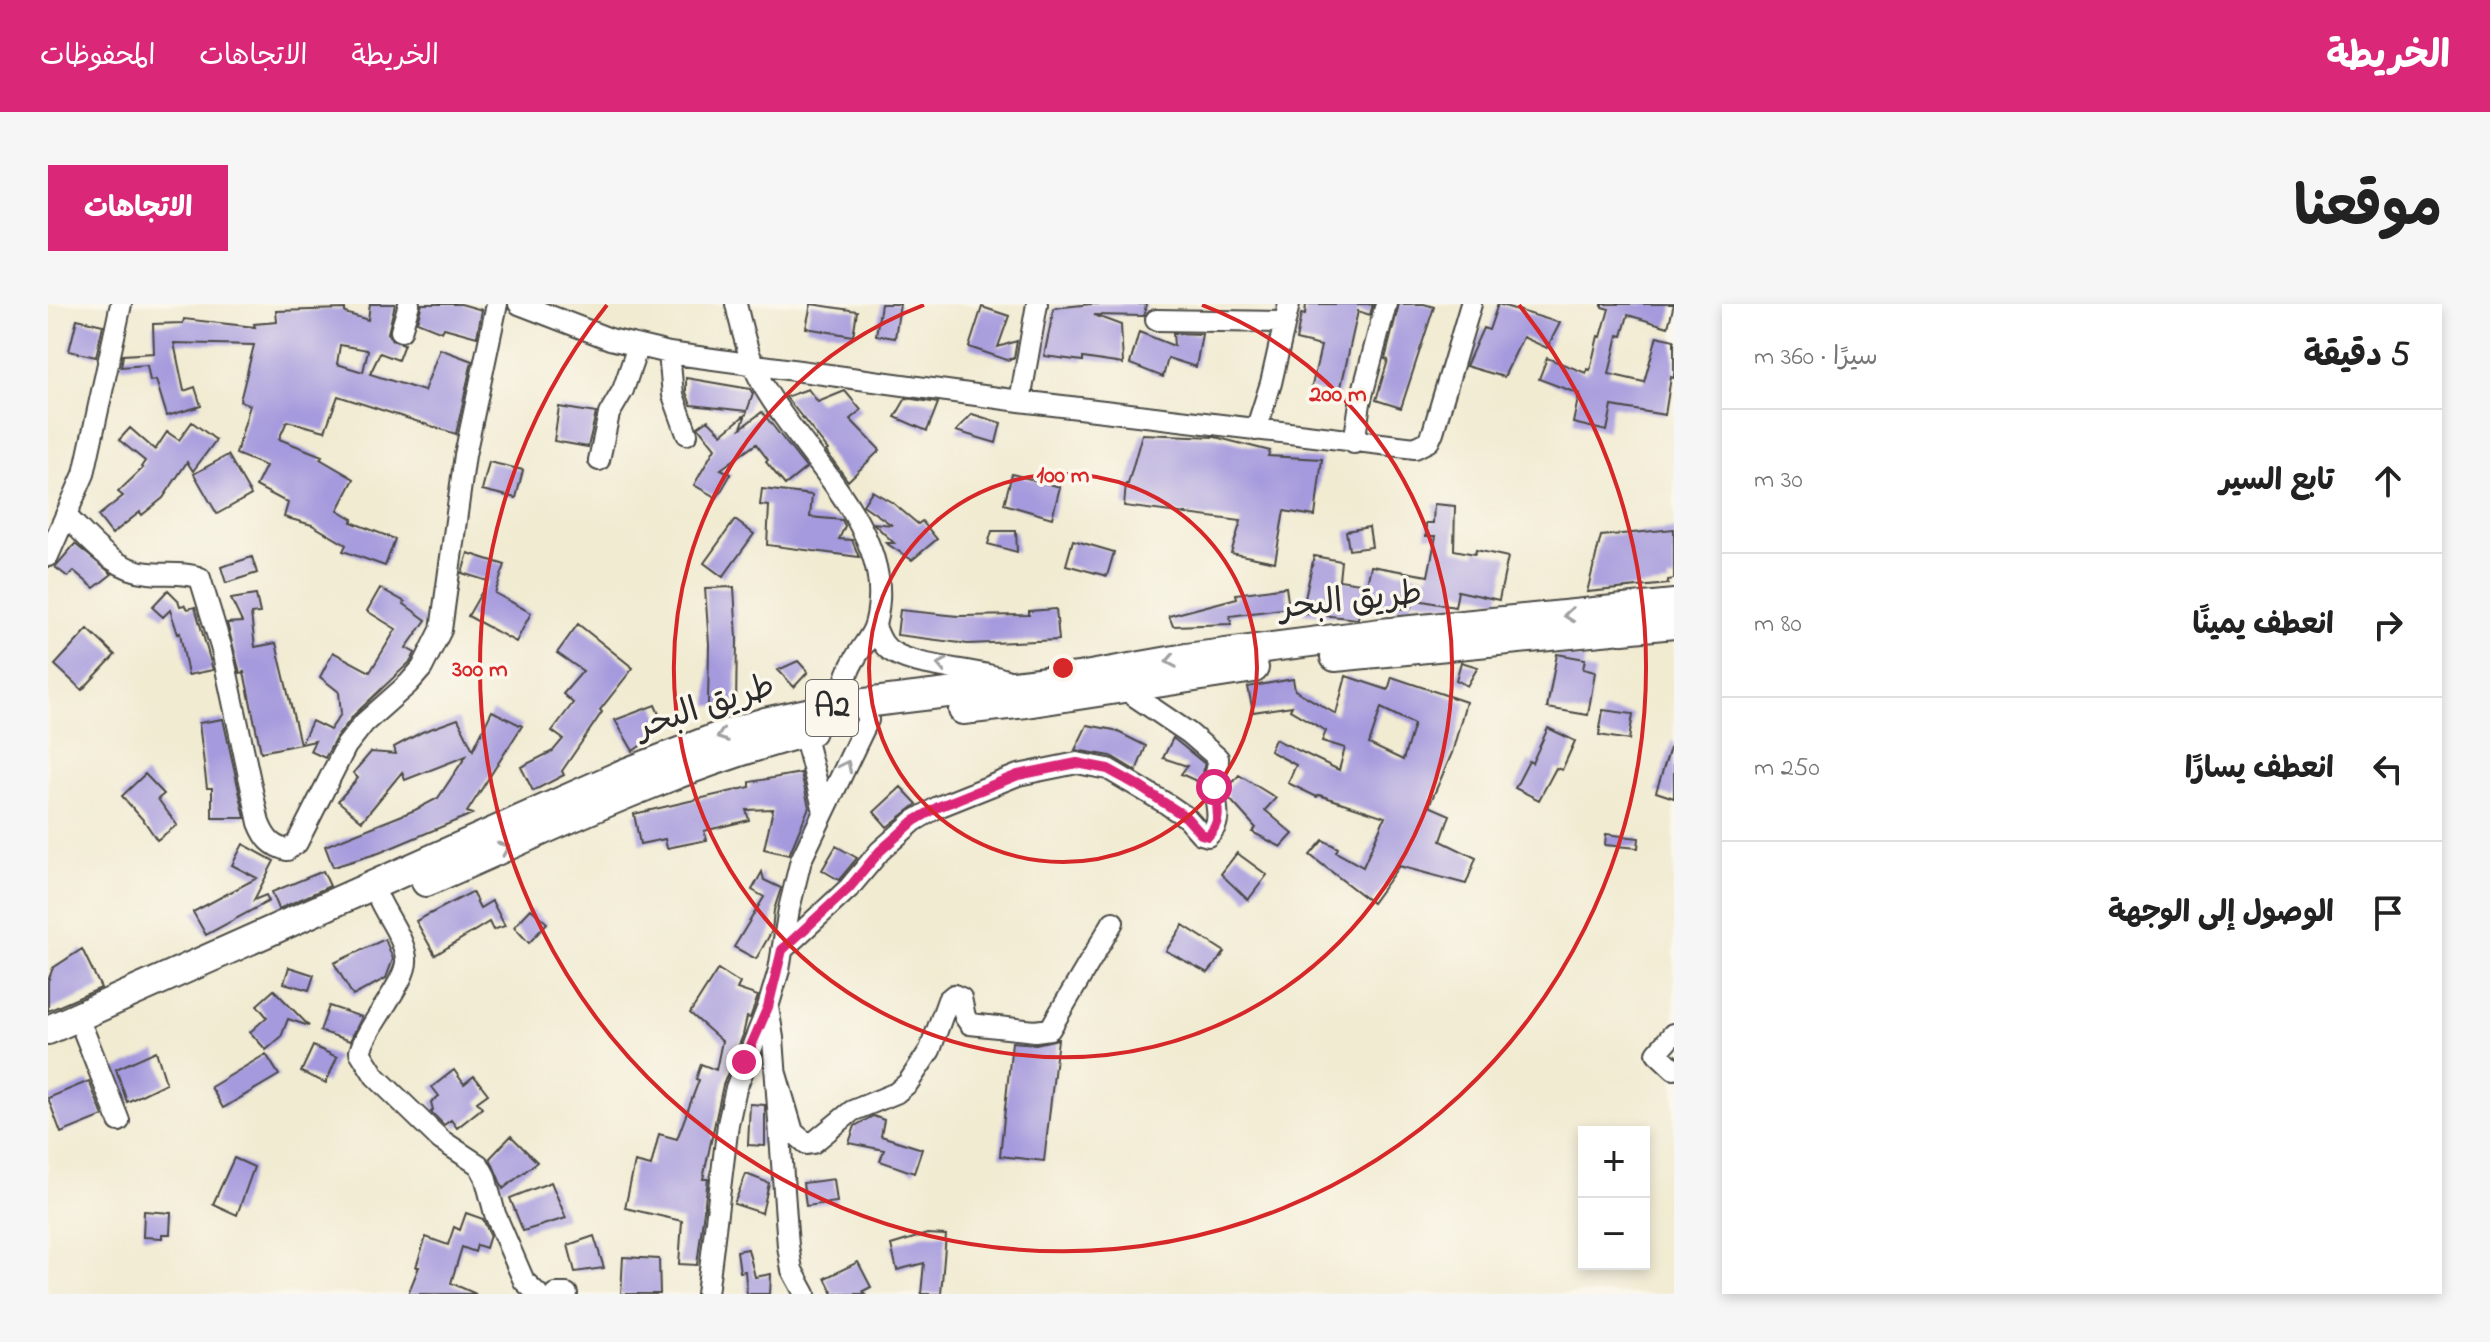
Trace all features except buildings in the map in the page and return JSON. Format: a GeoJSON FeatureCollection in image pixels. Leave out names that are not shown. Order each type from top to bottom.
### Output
{"type":"FeatureCollection","features":[{"type":"Feature","properties":{"kind":"highway","name":"طريق البحر"},"geometry":{"type":"LineString","coordinates":[[48,1048],[647,785],[760,744],[868,720],[1124,689],[1260,658],[1674,604]]}},
{"type":"Feature","properties":{"kind":"highway","name":"طريق البحر"},"geometry":{"type":"LineString","coordinates":[[1413,640],[1674,624]]}},
{"type":"Feature","properties":{"kind":"highway","name":"طريق البحر"},"geometry":{"type":"LineString","coordinates":[[48,1030],[625,773],[765,722],[840,706],[1079,677],[1186,658],[1260,658]]}},
{"type":"Feature","properties":{"kind":"street"},"geometry":{"type":"LineString","coordinates":[[48,556],[84,474],[121,304]]}},
{"type":"Feature","properties":{"kind":"street"},"geometry":{"type":"LineString","coordinates":[[401,331],[409,304]]}},
{"type":"Feature","properties":{"kind":"street"},"geometry":{"type":"LineString","coordinates":[[66,516],[122,567],[143,573],[200,578],[222,650],[259,823],[264,838],[287,850],[297,843],[346,746],[364,723],[422,668],[441,630],[465,455],[497,304]]}},
{"type":"Feature","properties":{"kind":"street"},"geometry":{"type":"LineString","coordinates":[[519,304],[610,339],[669,353],[1020,401],[1415,448],[1429,441],[1471,304]]}},
{"type":"Feature","properties":{"kind":"street"},"geometry":{"type":"LineString","coordinates":[[736,304],[754,366],[767,392],[854,515],[864,535],[880,580],[876,629],[881,642],[891,652],[905,658],[987,674],[1017,684]]}},
{"type":"Feature","properties":{"kind":"street"},"geometry":{"type":"LineString","coordinates":[[1020,401],[1037,304]]}},
{"type":"Feature","properties":{"kind":"street"},"geometry":{"type":"LineString","coordinates":[[1354,443],[1360,403],[1386,304]]}},
{"type":"Feature","properties":{"kind":"street"},"geometry":{"type":"LineString","coordinates":[[1156,320],[1286,313],[1271,383],[1256,430]]}},
{"type":"Feature","properties":{"kind":"street"},"geometry":{"type":"LineString","coordinates":[[599,460],[609,414],[623,390],[638,346]]}},
{"type":"Feature","properties":{"kind":"street"},"geometry":{"type":"LineString","coordinates":[[669,353],[673,395],[687,434]]}},
{"type":"Feature","properties":{"kind":"street"},"geometry":{"type":"LineString","coordinates":[[840,706],[852,665],[876,629]]}},
{"type":"Feature","properties":{"kind":"street"},"geometry":{"type":"LineString","coordinates":[[782,950],[849,888],[880,851],[914,821],[938,807],[1018,775],[1077,763],[1108,769],[1167,804],[1186,817],[1201,834],[1208,836],[1215,829],[1219,816],[1214,787],[1219,769],[1218,758],[1189,733],[1124,689]]}},
{"type":"Feature","properties":{"kind":"street"},"geometry":{"type":"LineString","coordinates":[[707,1294],[728,1124],[744,1062],[768,1007],[801,860],[868,720]]}},
{"type":"Feature","properties":{"kind":"street"},"geometry":{"type":"LineString","coordinates":[[804,733],[824,811]]}},
{"type":"Feature","properties":{"kind":"street"},"geometry":{"type":"LineString","coordinates":[[380,901],[405,952],[405,971],[364,1037],[360,1052],[375,1076],[441,1140],[479,1165],[495,1214],[524,1281],[538,1294]]}},
{"type":"Feature","properties":{"kind":"street"},"geometry":{"type":"LineString","coordinates":[[776,1074],[793,1132],[807,1144],[813,1143],[852,1111],[896,1093],[908,1083],[930,1050],[948,1000],[954,995],[961,998],[965,1017],[970,1024],[1035,1031],[1050,1029],[1113,922]]}},
{"type":"Feature","properties":{"kind":"street"},"geometry":{"type":"LineString","coordinates":[[768,1007],[788,1246],[792,1270],[805,1294]]}},
{"type":"Feature","properties":{"kind":"street"},"geometry":{"type":"LineString","coordinates":[[84,1032],[119,1121]]}},
{"type":"Feature","properties":{"kind":"street"},"geometry":{"type":"LineString","coordinates":[[1673,1034],[1657,1053],[1674,1069]]}},
{"type":"Feature","properties":{"kind":"street"},"geometry":{"type":"LineString","coordinates":[[555,1294],[567,1294]]}},
{"type":"Feature","properties":{"kind":"route"},"geometry":{"type":"LineString","coordinates":[[744,1062],[768,1007],[782,950],[794,942],[849,888],[880,851],[914,821],[974,791],[1018,775],[1077,763],[1108,769],[1137,785],[1186,817],[1201,834],[1208,836],[1215,829],[1219,816],[1214,787]]}}]}
